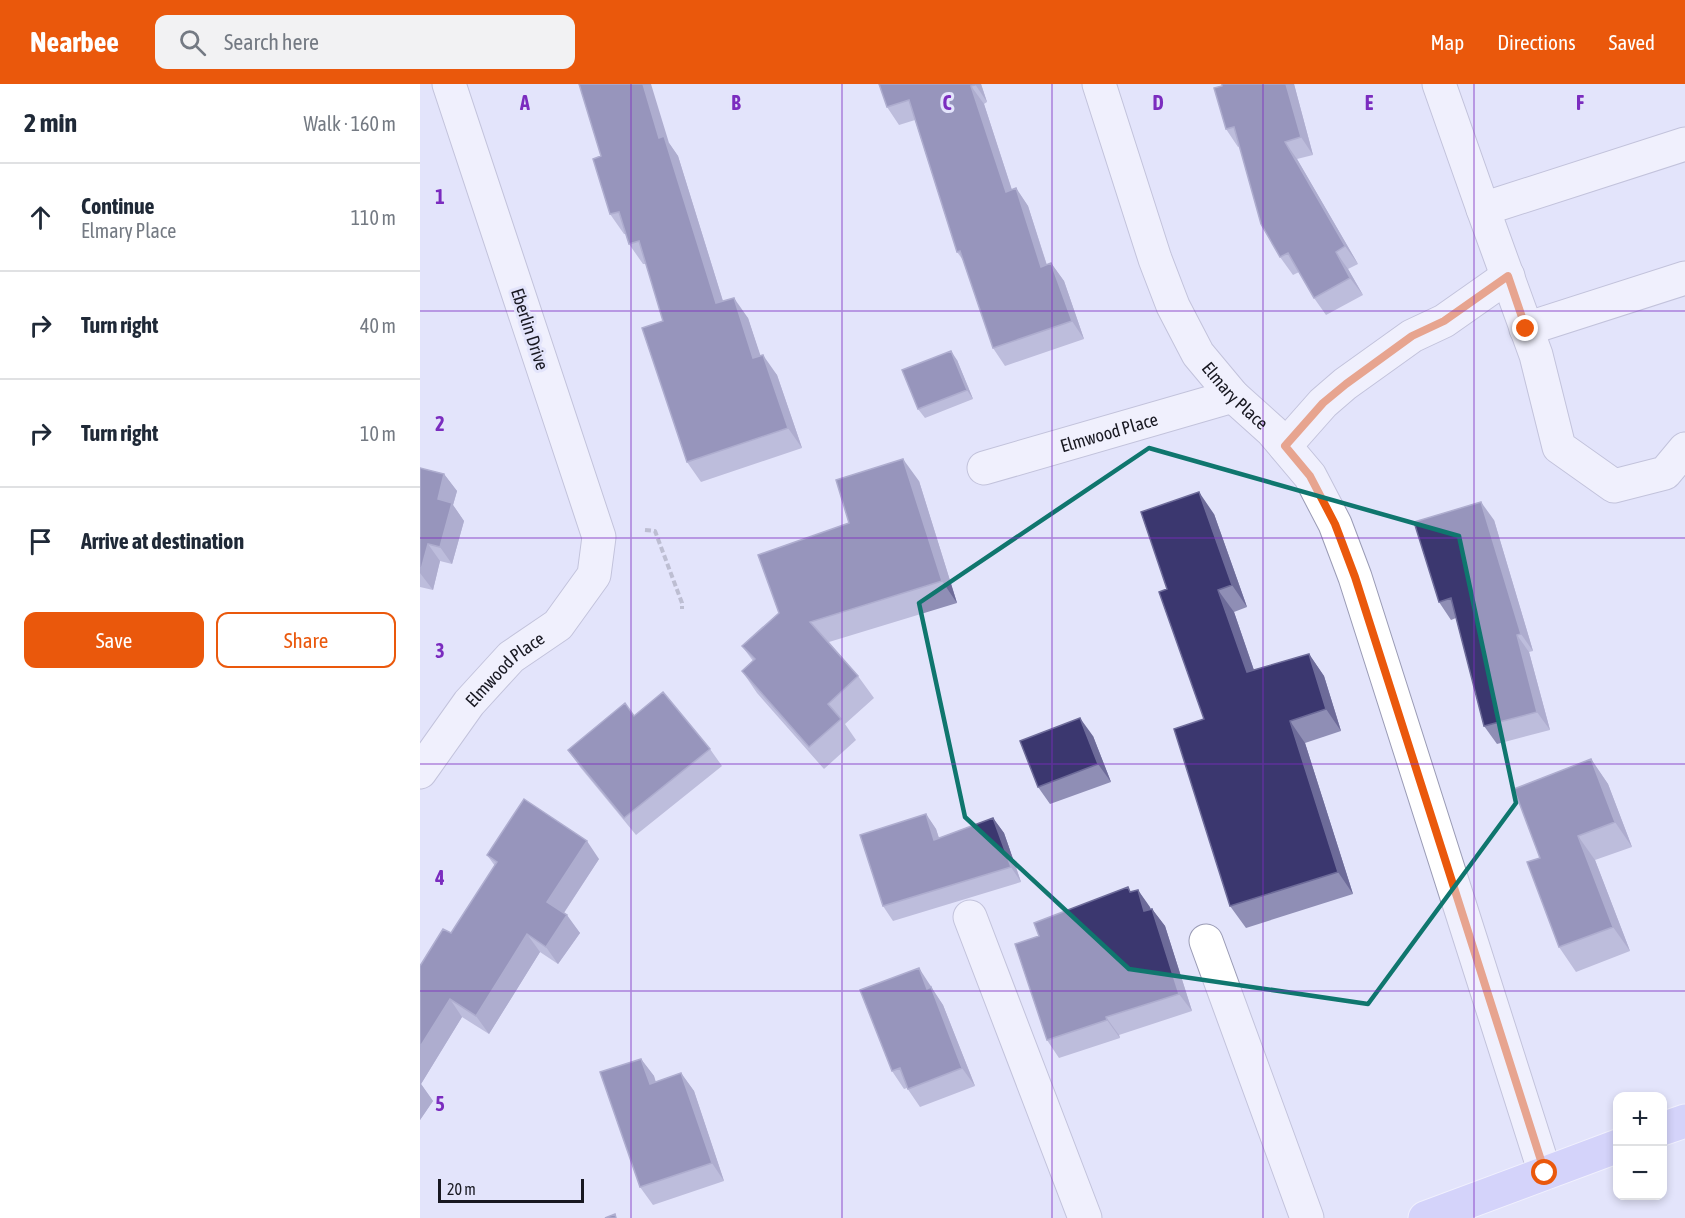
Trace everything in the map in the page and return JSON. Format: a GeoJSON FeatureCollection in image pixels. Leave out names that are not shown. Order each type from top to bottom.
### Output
{"type":"FeatureCollection","features":[{"type":"Feature","properties":{"kind":"main road"},"geometry":{"type":"LineString","coordinates":[[1667,1127],[1685,1121]]}},
{"type":"Feature","properties":{"kind":"main road"},"geometry":{"type":"LineString","coordinates":[[1425,1218],[1613,1148]]}},
{"type":"Feature","properties":{"kind":"street","name":"Eberlin Drive"},"geometry":{"type":"LineString","coordinates":[[449,84],[599,537],[594,575]]}},
{"type":"Feature","properties":{"kind":"street","name":"Elmary Place"},"geometry":{"type":"LineString","coordinates":[[1098,84],[1155,260],[1173,306],[1198,354],[1233,396],[1272,431],[1310,476],[1335,524],[1355,577],[1545,1173]]}},
{"type":"Feature","properties":{"kind":"street"},"geometry":{"type":"LineString","coordinates":[[1439,84],[1536,355],[1559,447],[1614,486],[1665,473],[1685,449]]}},
{"type":"Feature","properties":{"kind":"street"},"geometry":{"type":"LineString","coordinates":[[1483,209],[1685,144]]}},
{"type":"Feature","properties":{"kind":"street"},"geometry":{"type":"LineString","coordinates":[[1285,446],[1323,403],[1346,384],[1412,336],[1444,321],[1508,276]]}},
{"type":"Feature","properties":{"kind":"street"},"geometry":{"type":"LineString","coordinates":[[1526,329],[1685,278]]}},
{"type":"Feature","properties":{"kind":"street","name":"Elmwood Place"},"geometry":{"type":"LineString","coordinates":[[984,468],[1233,396]]}},
{"type":"Feature","properties":{"kind":"street","name":"Elmwood Place"},"geometry":{"type":"LineString","coordinates":[[420,772],[469,703],[512,657],[558,625],[594,575]]}},
{"type":"Feature","properties":{"kind":"street"},"geometry":{"type":"LineString","coordinates":[[970,917],[1085,1218]]}},
{"type":"Feature","properties":{"kind":"street"},"geometry":{"type":"LineString","coordinates":[[1206,941],[1307,1218]]}},
{"type":"Feature","properties":{"kind":"path"},"geometry":{"type":"LineString","coordinates":[[645,530],[655,531],[682,603],[682,609]]}},
{"type":"Feature","properties":{"kind":"highlighted area"},"geometry":{"type":"Polygon","coordinates":[[[1149,448],[1459,536],[1516,803],[1368,1004],[1129,969],[965,817],[919,603],[1149,448]]]}},
{"type":"Feature","properties":{"kind":"building"},"geometry":{"type":"Polygon","coordinates":[[[579,84],[643,84],[659,138],[664,136],[716,303],[734,298],[753,358],[763,355],[788,428],[687,462],[642,328],[663,321],[639,241],[629,244],[619,212],[610,214],[593,159],[601,156],[579,84]]]}},
{"type":"Feature","properties":{"kind":"building"},"geometry":{"type":"Polygon","coordinates":[[[879,84],[975,84],[971,86],[1006,192],[1016,188],[1041,267],[1051,263],[1072,321],[993,348],[960,251],[957,252],[909,100],[887,107],[879,84]]]}},
{"type":"Feature","properties":{"kind":"building"},"geometry":{"type":"Polygon","coordinates":[[[1222,84],[1286,84],[1301,137],[1285,142],[1345,246],[1336,252],[1350,278],[1314,298],[1288,253],[1280,257],[1261,224],[1234,127],[1226,129],[1214,88],[1222,84]]]}},
{"type":"Feature","properties":{"kind":"building"},"geometry":{"type":"Polygon","coordinates":[[[951,351],[967,390],[918,409],[902,370],[951,351]]]}},
{"type":"Feature","properties":{"kind":"building"},"geometry":{"type":"Polygon","coordinates":[[[903,459],[942,581],[810,622],[858,676],[828,704],[841,719],[809,747],[742,671],[755,659],[742,646],[779,613],[758,555],[849,523],[836,480],[903,459]]]}},
{"type":"Feature","properties":{"kind":"building"},"geometry":{"type":"Polygon","coordinates":[[[420,468],[444,474],[438,499],[452,503],[440,547],[428,544],[420,573],[420,468]]]}},
{"type":"Feature","properties":{"kind":"building"},"geometry":{"type":"Polygon","coordinates":[[[1199,492],[1232,585],[1218,590],[1247,672],[1309,654],[1326,709],[1290,721],[1338,872],[1230,906],[1174,729],[1204,719],[1159,592],[1167,589],[1141,512],[1199,492]]]}},
{"type":"Feature","properties":{"kind":"building"},"geometry":{"type":"Polygon","coordinates":[[[1481,502],[1521,634],[1517,635],[1537,712],[1484,726],[1451,598],[1439,602],[1414,522],[1481,502]]]}},
{"type":"Feature","properties":{"kind":"building"},"geometry":{"type":"Polygon","coordinates":[[[663,692],[710,749],[624,818],[568,750],[625,703],[634,716],[663,692]]]}},
{"type":"Feature","properties":{"kind":"building"},"geometry":{"type":"Polygon","coordinates":[[[1080,718],[1098,764],[1038,787],[1020,741],[1080,718]]]}},
{"type":"Feature","properties":{"kind":"building"},"geometry":{"type":"Polygon","coordinates":[[[1591,759],[1615,822],[1578,836],[1613,927],[1559,947],[1527,862],[1540,858],[1514,789],[1591,759]]]}},
{"type":"Feature","properties":{"kind":"building"},"geometry":{"type":"Polygon","coordinates":[[[524,799],[587,841],[547,902],[567,915],[546,947],[527,934],[476,1016],[450,999],[420,1047],[420,966],[443,929],[451,933],[497,862],[487,855],[524,799]]]}},
{"type":"Feature","properties":{"kind":"building"},"geometry":{"type":"Polygon","coordinates":[[[926,814],[934,840],[993,818],[1011,867],[883,906],[860,835],[926,814]]]}},
{"type":"Feature","properties":{"kind":"building"},"geometry":{"type":"Polygon","coordinates":[[[1128,887],[1130,892],[1138,890],[1144,911],[1152,909],[1179,994],[1106,1017],[1107,1020],[1047,1040],[1015,944],[1039,936],[1034,923],[1128,887]]]}},
{"type":"Feature","properties":{"kind":"building"},"geometry":{"type":"Polygon","coordinates":[[[919,968],[927,989],[931,987],[962,1068],[908,1089],[900,1068],[892,1071],[860,990],[919,968]]]}},
{"type":"Feature","properties":{"kind":"building"},"geometry":{"type":"Polygon","coordinates":[[[641,1059],[650,1084],[681,1073],[712,1163],[640,1187],[600,1072],[641,1059]]]}},
{"type":"Feature","properties":{"kind":"route"},"geometry":{"type":"LineString","coordinates":[[1526,329],[1508,276],[1444,321],[1412,336],[1346,384],[1323,403],[1285,446],[1310,476],[1335,524],[1355,577],[1545,1173]]}}]}
